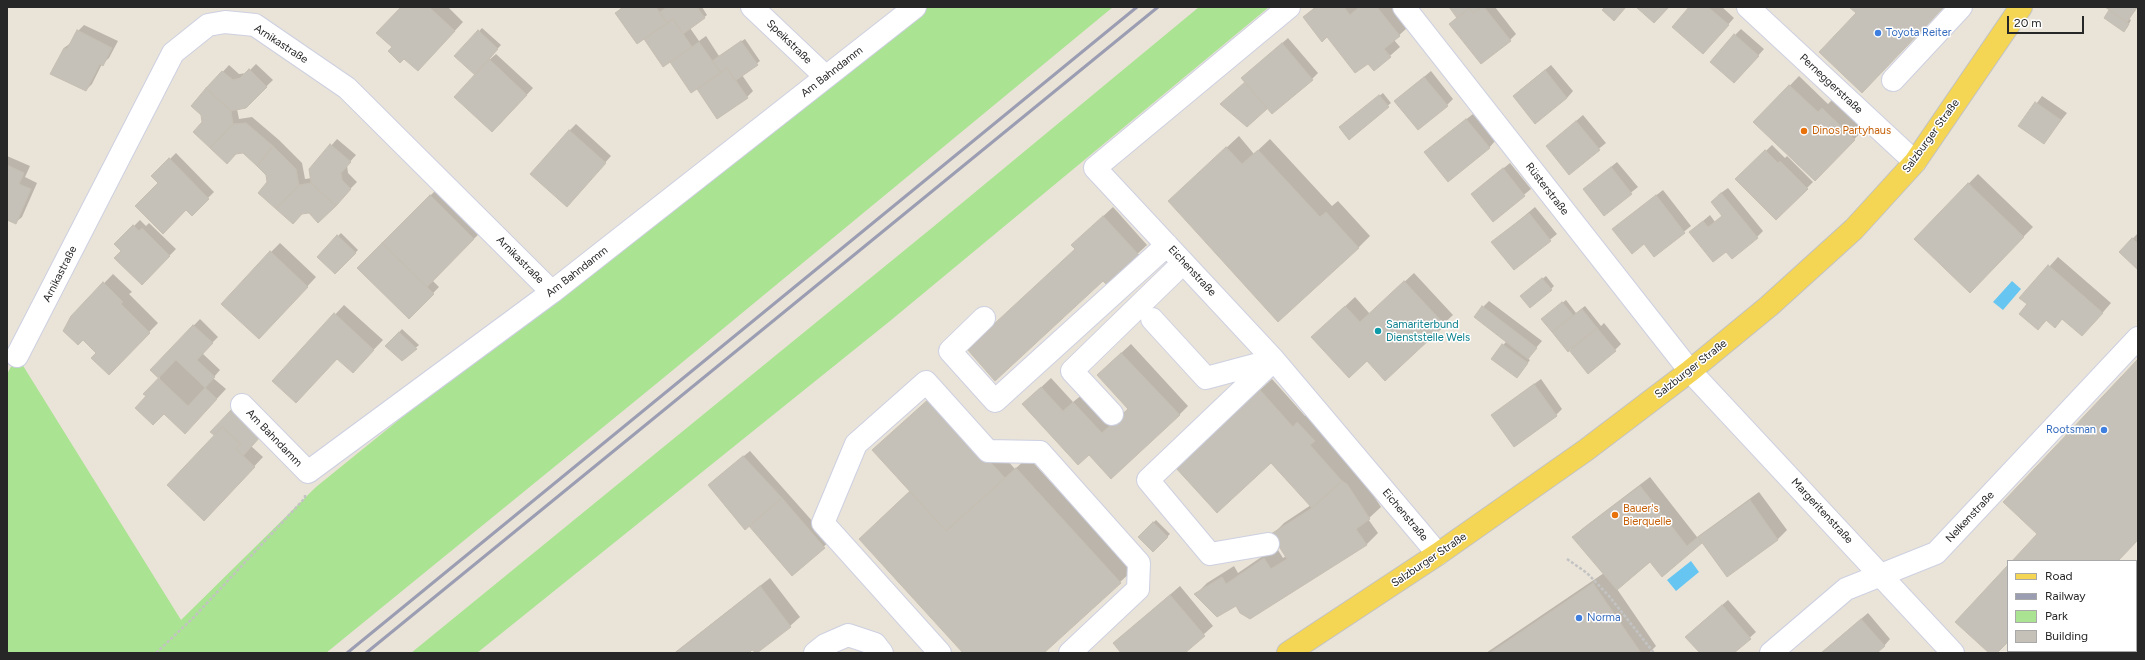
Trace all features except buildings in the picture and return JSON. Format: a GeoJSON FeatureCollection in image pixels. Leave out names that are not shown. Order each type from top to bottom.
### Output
{"type":"FeatureCollection","features":[{"type":"Feature","properties":{"kind":"main road","name":"Salzburger Straße"},"geometry":{"type":"LineString","coordinates":[[1288,653],[1438,554],[1586,450],[1770,306],[1854,228],[1915,162],[2021,7]]}},
{"type":"Feature","properties":{"kind":"street","name":"Speikstraße"},"geometry":{"type":"LineString","coordinates":[[752,7],[826,77]]}},
{"type":"Feature","properties":{"kind":"street","name":"Am Bahndamm"},"geometry":{"type":"LineString","coordinates":[[242,405],[308,472],[552,292],[915,7]]}},
{"type":"Feature","properties":{"kind":"street","name":"Rüsterstraße"},"geometry":{"type":"LineString","coordinates":[[1404,7],[1690,370]]}},
{"type":"Feature","properties":{"kind":"street","name":"Perneggerstraße"},"geometry":{"type":"LineString","coordinates":[[1748,7],[1915,162]]}},
{"type":"Feature","properties":{"kind":"street"},"geometry":{"type":"LineString","coordinates":[[1893,80],[1961,7]]}},
{"type":"Feature","properties":{"kind":"street","name":"Eichenstraße"},"geometry":{"type":"LineString","coordinates":[[1282,13],[1095,168],[1274,360],[1438,554]]}},
{"type":"Feature","properties":{"kind":"street","name":"Arnikastraße"},"geometry":{"type":"LineString","coordinates":[[17,356],[173,54],[208,25],[225,22],[255,25],[347,88],[552,292]]}},
{"type":"Feature","properties":{"kind":"street"},"geometry":{"type":"LineString","coordinates":[[984,318],[950,351],[995,401],[1167,245]]}},
{"type":"Feature","properties":{"kind":"street"},"geometry":{"type":"LineString","coordinates":[[1112,414],[1072,371],[1183,263]]}},
{"type":"Feature","properties":{"kind":"street"},"geometry":{"type":"LineString","coordinates":[[1152,319],[1206,378],[1274,360]]}},
{"type":"Feature","properties":{"kind":"street","name":"Nelkenstraße"},"geometry":{"type":"LineString","coordinates":[[1771,653],[1846,590],[1936,553],[2138,338]]}},
{"type":"Feature","properties":{"kind":"street"},"geometry":{"type":"LineString","coordinates":[[1268,544],[1210,554],[1148,480],[1274,360]]}},
{"type":"Feature","properties":{"kind":"street","name":"Margeritenstraße"},"geometry":{"type":"LineString","coordinates":[[1690,370],[1953,653]]}},
{"type":"Feature","properties":{"kind":"street"},"geometry":{"type":"LineString","coordinates":[[940,653],[823,523],[856,444],[926,382],[988,450],[1040,452],[1139,563],[1138,589],[1070,653]]}},
{"type":"Feature","properties":{"kind":"street"},"geometry":{"type":"LineString","coordinates":[[815,653],[825,645],[848,635],[875,644],[882,653]]}},
{"type":"Feature","properties":{"kind":"path"},"geometry":{"type":"LineString","coordinates":[[156,653],[193,618],[305,498],[308,472]]}},
{"type":"Feature","properties":{"kind":"path"},"geometry":{"type":"LineString","coordinates":[[1567,559],[1587,572],[1609,596],[1654,653]]}},
{"type":"Feature","properties":{"kind":"green space"},"geometry":{"type":"Polygon","coordinates":[[[927,7],[1113,7],[656,384],[326,653],[7,653],[7,374],[17,356],[181,620],[316,487],[516,325],[927,7]]]}},
{"type":"Feature","properties":{"kind":"green space"},"geometry":{"type":"Polygon","coordinates":[[[1199,7],[1269,7],[890,321],[477,653],[411,653],[933,227],[1199,7]]]}},
{"type":"Feature","properties":{"kind":"water"},"geometry":{"type":"Polygon","coordinates":[[[2012,281],[2021,289],[2003,310],[1993,302],[2012,281]]]}},
{"type":"Feature","properties":{"kind":"water"},"geometry":{"type":"Polygon","coordinates":[[[1691,561],[1699,572],[1676,591],[1667,580],[1691,561]]]}},
{"type":"Feature","properties":{"kind":"railway"},"geometry":{"type":"LineString","coordinates":[[347,653],[1137,7]]}},
{"type":"Feature","properties":{"kind":"railway"},"geometry":{"type":"LineString","coordinates":[[366,653],[1158,7]]}},
{"type":"Feature","properties":{"kind":"place","name":"Toyota Reiter"},"geometry":{"type":"Point","coordinates":[1878,33]}},
{"type":"Feature","properties":{"kind":"place","name":"Dinos Partyhaus"},"geometry":{"type":"Point","coordinates":[1804,131]}},
{"type":"Feature","properties":{"kind":"place","name":"Samariterbund Dienststelle Wels"},"geometry":{"type":"Point","coordinates":[1378,331]}},
{"type":"Feature","properties":{"kind":"place","name":"Rootsman"},"geometry":{"type":"Point","coordinates":[2104,430]}},
{"type":"Feature","properties":{"kind":"place","name":"Bauer's Bierquelle"},"geometry":{"type":"Point","coordinates":[1615,515]}},
{"type":"Feature","properties":{"kind":"place","name":"Norma"},"geometry":{"type":"Point","coordinates":[1579,618]}}]}
